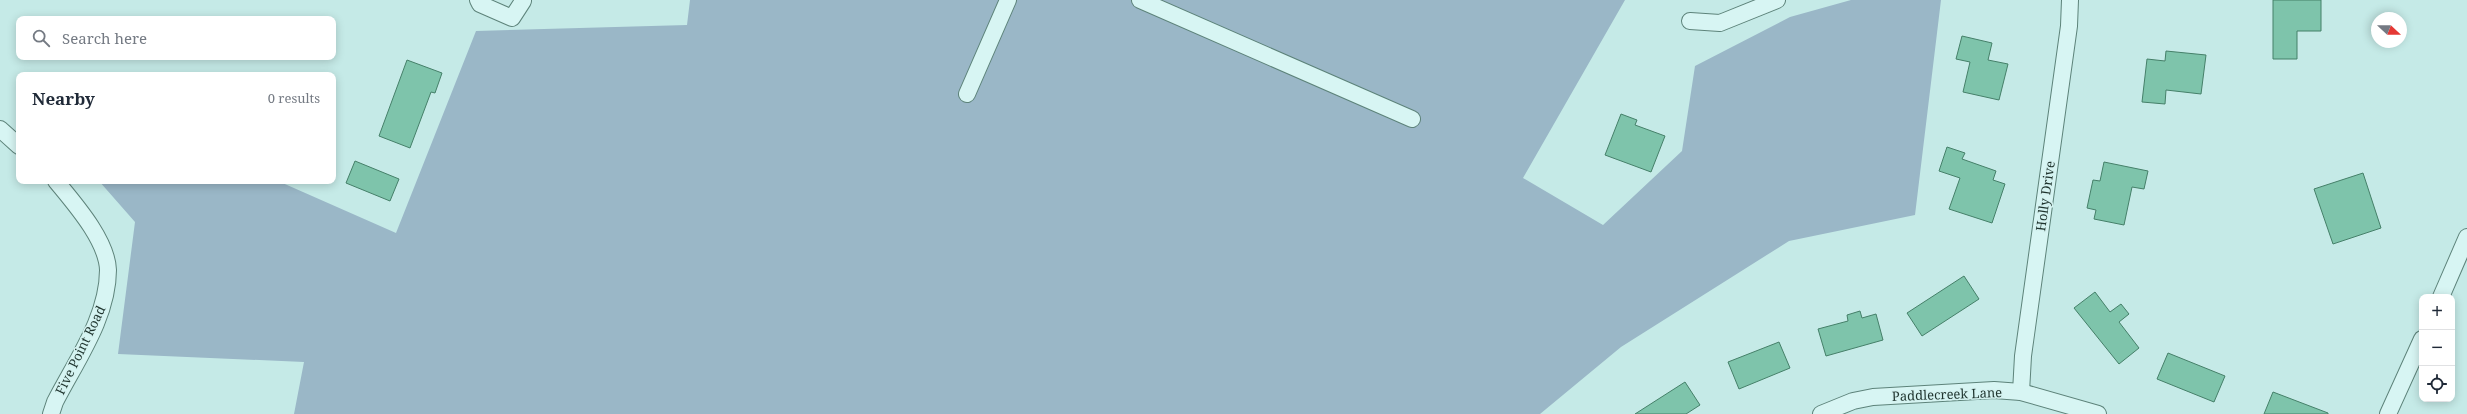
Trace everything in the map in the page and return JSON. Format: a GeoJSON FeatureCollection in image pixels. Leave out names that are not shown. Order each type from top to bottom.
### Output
{"type":"FeatureCollection","features":[{"type":"Feature","properties":{"kind":"street"},"geometry":{"type":"LineString","coordinates":[[478,0],[480,4],[512,18],[523,1]]}},
{"type":"Feature","properties":{"kind":"street"},"geometry":{"type":"LineString","coordinates":[[967,94],[1008,0]]}},
{"type":"Feature","properties":{"kind":"street"},"geometry":{"type":"LineString","coordinates":[[1140,0],[1412,119]]}},
{"type":"Feature","properties":{"kind":"street"},"geometry":{"type":"LineString","coordinates":[[1690,20],[1720,23],[1777,0]]}},
{"type":"Feature","properties":{"kind":"street","name":"Holly Drive"},"geometry":{"type":"LineString","coordinates":[[2021,392],[2023,356],[2069,26],[2070,0]]}},
{"type":"Feature","properties":{"kind":"street"},"geometry":{"type":"LineString","coordinates":[[0,129],[16,143]]}},
{"type":"Feature","properties":{"kind":"street","name":"Five Point Road"},"geometry":{"type":"LineString","coordinates":[[51,414],[55,402],[102,310],[108,269],[102,249],[82,212],[59,184]]}},
{"type":"Feature","properties":{"kind":"street"},"geometry":{"type":"LineString","coordinates":[[2442,294],[2467,237]]}},
{"type":"Feature","properties":{"kind":"street"},"geometry":{"type":"LineString","coordinates":[[2388,414],[2419,346]]}},
{"type":"Feature","properties":{"kind":"street","name":"Paddlecreek Lane"},"geometry":{"type":"LineString","coordinates":[[1821,414],[1853,401],[1873,397],[1994,390],[2021,392],[2098,414]]}},
{"type":"Feature","properties":{"kind":"shaded area"},"geometry":{"type":"Polygon","coordinates":[[[690,0],[1625,0],[1523,178],[1603,225],[1682,151],[1695,66],[1790,17],[1851,0],[1941,0],[1915,215],[1789,241],[1621,347],[1540,414],[294,414],[304,362],[118,354],[135,222],[102,184],[285,184],[396,233],[476,31],[687,25],[690,0]]]}},
{"type":"Feature","properties":{"kind":"building"},"geometry":{"type":"Polygon","coordinates":[[[2273,0],[2321,0],[2321,31],[2297,31],[2297,59],[2273,59],[2273,0]]]}},
{"type":"Feature","properties":{"kind":"building"},"geometry":{"type":"Polygon","coordinates":[[[1962,36],[1992,43],[1988,60],[2008,64],[1999,100],[1963,92],[1970,62],[1956,59],[1962,36]]]}},
{"type":"Feature","properties":{"kind":"building"},"geometry":{"type":"Polygon","coordinates":[[[2166,51],[2206,55],[2201,94],[2166,90],[2165,104],[2142,102],[2147,59],[2165,61],[2166,51]]]}},
{"type":"Feature","properties":{"kind":"building"},"geometry":{"type":"Polygon","coordinates":[[[407,60],[442,73],[435,93],[431,92],[410,148],[379,136],[407,60]]]}},
{"type":"Feature","properties":{"kind":"building"},"geometry":{"type":"Polygon","coordinates":[[[1621,114],[1637,120],[1635,125],[1665,136],[1651,172],[1605,155],[1621,114]]]}},
{"type":"Feature","properties":{"kind":"building"},"geometry":{"type":"Polygon","coordinates":[[[1947,147],[1965,153],[1962,159],[1996,171],[1993,180],[2005,184],[1992,223],[1949,209],[1960,178],[1939,171],[1947,147]]]}},
{"type":"Feature","properties":{"kind":"building"},"geometry":{"type":"Polygon","coordinates":[[[355,161],[399,179],[390,201],[346,183],[355,161]]]}},
{"type":"Feature","properties":{"kind":"building"},"geometry":{"type":"Polygon","coordinates":[[[2104,162],[2148,171],[2144,189],[2132,187],[2124,225],[2094,219],[2096,210],[2087,208],[2093,180],[2100,181],[2104,162]]]}},
{"type":"Feature","properties":{"kind":"building"},"geometry":{"type":"Polygon","coordinates":[[[2363,173],[2381,228],[2333,244],[2314,189],[2363,173]]]}},
{"type":"Feature","properties":{"kind":"building"},"geometry":{"type":"Polygon","coordinates":[[[1964,276],[1979,299],[1922,336],[1907,313],[1964,276]]]}},
{"type":"Feature","properties":{"kind":"building"},"geometry":{"type":"Polygon","coordinates":[[[2095,292],[2110,312],[2121,304],[2129,314],[2119,322],[2139,348],[2119,364],[2074,308],[2095,292]]]}},
{"type":"Feature","properties":{"kind":"building"},"geometry":{"type":"Polygon","coordinates":[[[1860,311],[1862,318],[1876,314],[1883,340],[1826,356],[1818,329],[1848,321],[1847,315],[1860,311]]]}},
{"type":"Feature","properties":{"kind":"building"},"geometry":{"type":"Polygon","coordinates":[[[1779,342],[1790,368],[1739,389],[1728,362],[1779,342]]]}},
{"type":"Feature","properties":{"kind":"building"},"geometry":{"type":"Polygon","coordinates":[[[2168,353],[2225,376],[2214,402],[2157,379],[2168,353]]]}},
{"type":"Feature","properties":{"kind":"building"},"geometry":{"type":"Polygon","coordinates":[[[1685,382],[1700,405],[1686,414],[1635,414],[1685,382]]]}},
{"type":"Feature","properties":{"kind":"building"},"geometry":{"type":"Polygon","coordinates":[[[2273,392],[2328,413],[2328,414],[2264,414],[2273,392]]]}}]}
